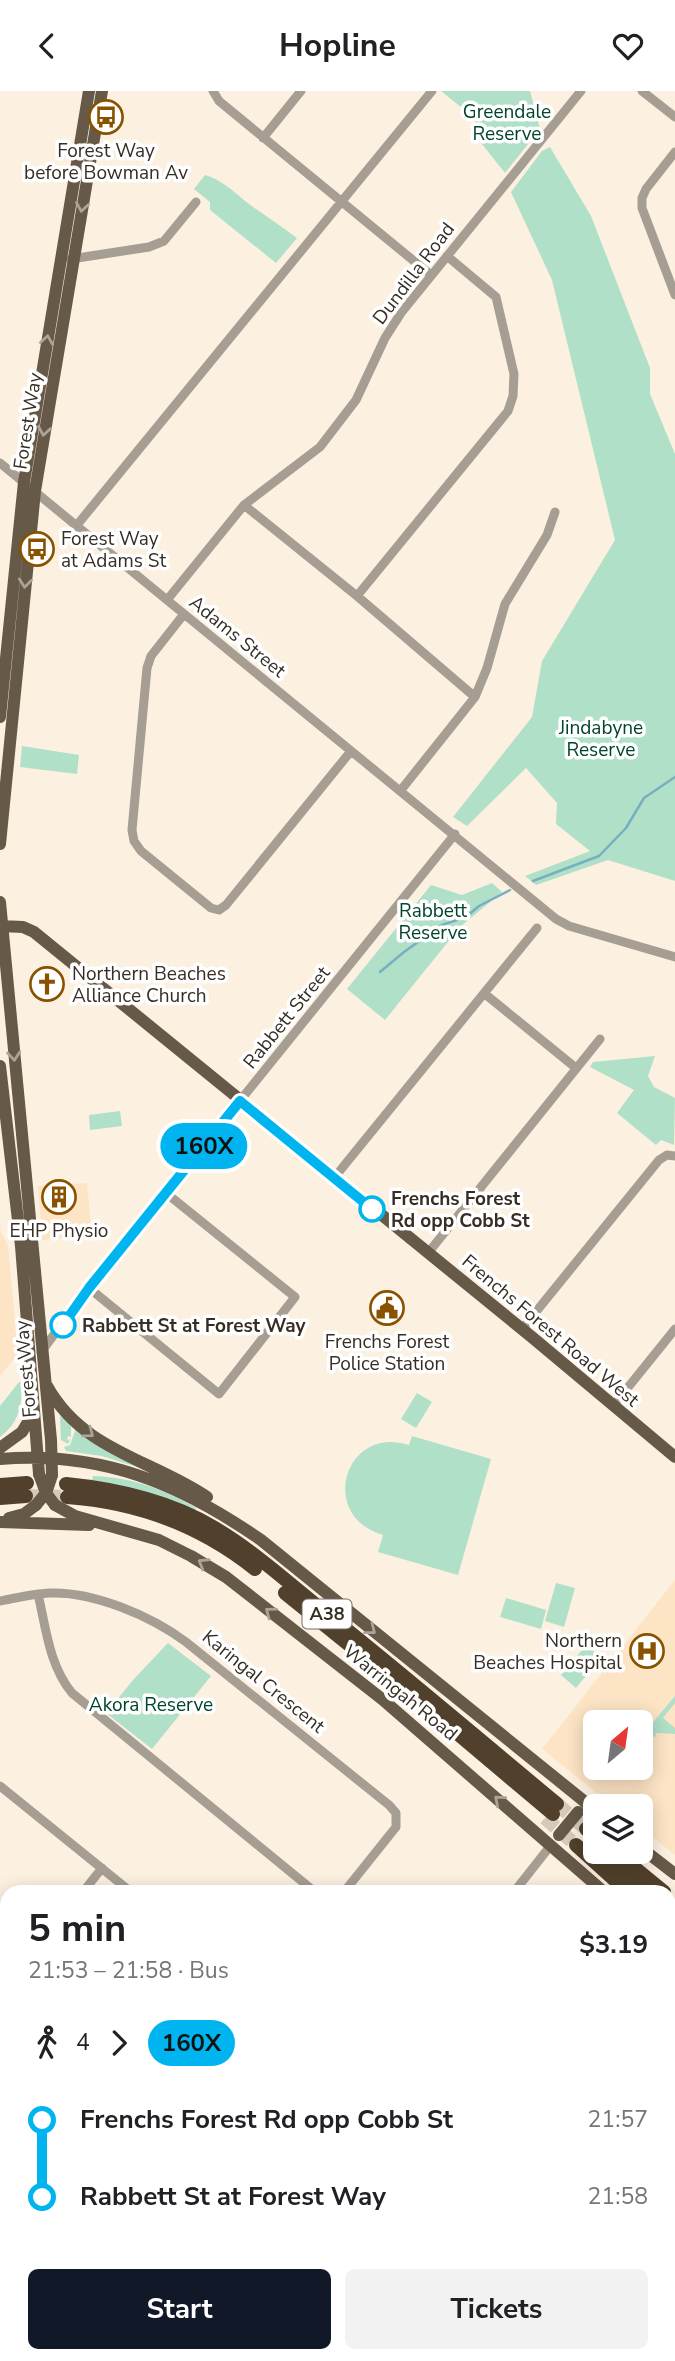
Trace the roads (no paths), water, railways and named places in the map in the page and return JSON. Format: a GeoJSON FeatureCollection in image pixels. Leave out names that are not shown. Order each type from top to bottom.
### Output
{"type":"FeatureCollection","features":[{"type":"Feature","properties":{"kind":"highway"},"geometry":{"type":"LineString","coordinates":[[0,1485],[36,1487]]}},
{"type":"Feature","properties":{"kind":"highway"},"geometry":{"type":"LineString","coordinates":[[0,1498],[36,1487]]}},
{"type":"Feature","properties":{"kind":"highway","name":"Warringah Road"},"geometry":{"type":"LineString","coordinates":[[94,1487],[144,1498],[213,1527],[243,1547],[367,1646],[552,1812],[242,1558],[208,1536],[174,1520],[141,1509],[63,1495],[94,1487]]}},
{"type":"Feature","properties":{"kind":"highway"},"geometry":{"type":"LineString","coordinates":[[606,1864],[622,1885]]}},
{"type":"Feature","properties":{"kind":"highway"},"geometry":{"type":"LineString","coordinates":[[612,1864],[637,1885]]}},
{"type":"Feature","properties":{"kind":"highway"},"geometry":{"type":"LineString","coordinates":[[630,1864],[655,1885]]}},
{"type":"Feature","properties":{"kind":"main road","name":"Forest Way"},"geometry":{"type":"LineString","coordinates":[[0,844],[35,491],[89,91]]}},
{"type":"Feature","properties":{"kind":"main road","name":"Forest Way"},"geometry":{"type":"LineString","coordinates":[[0,717],[23,482],[102,91]]}},
{"type":"Feature","properties":{"kind":"main road","name":"Forest Way"},"geometry":{"type":"LineString","coordinates":[[0,902],[52,1457]]}},
{"type":"Feature","properties":{"kind":"main road","name":"Frenchs Forest Road West"},"geometry":{"type":"LineString","coordinates":[[1,926],[23,927],[34,932],[675,1457]]}},
{"type":"Feature","properties":{"kind":"main road","name":"Forest Way"},"geometry":{"type":"LineString","coordinates":[[0,1066],[22,1258],[38,1457]]}},
{"type":"Feature","properties":{"kind":"main road"},"geometry":{"type":"LineString","coordinates":[[45,1383],[66,1413],[96,1438],[120,1453],[205,1495],[261,1540]]}},
{"type":"Feature","properties":{"kind":"main road"},"geometry":{"type":"LineString","coordinates":[[0,1448],[22,1432],[34,1412]]}},
{"type":"Feature","properties":{"kind":"main road"},"geometry":{"type":"LineString","coordinates":[[36,1487],[38,1457]]}},
{"type":"Feature","properties":{"kind":"main road"},"geometry":{"type":"LineString","coordinates":[[0,1521],[24,1514],[52,1457]]}},
{"type":"Feature","properties":{"kind":"main road","name":"Warringah Road"},"geometry":{"type":"LineString","coordinates":[[0,1459],[52,1457],[105,1465],[161,1483],[213,1509],[261,1540],[583,1806]]}},
{"type":"Feature","properties":{"kind":"main road"},"geometry":{"type":"LineString","coordinates":[[36,1487],[46,1493]]}},
{"type":"Feature","properties":{"kind":"main road"},"geometry":{"type":"LineString","coordinates":[[36,1487],[46,1493]]}},
{"type":"Feature","properties":{"kind":"main road","name":"Warringah Road"},"geometry":{"type":"LineString","coordinates":[[46,1493],[63,1495],[75,1516],[159,1540],[226,1577],[382,1699],[555,1840],[597,1885]]}},
{"type":"Feature","properties":{"kind":"main road","name":"A38"},"geometry":{"type":"LineString","coordinates":[[0,1521],[114,1526]]}},
{"type":"Feature","properties":{"kind":"main road"},"geometry":{"type":"LineString","coordinates":[[555,1840],[583,1811]]}},
{"type":"Feature","properties":{"kind":"main road"},"geometry":{"type":"LineString","coordinates":[[653,1857],[675,1874]]}},
{"type":"Feature","properties":{"kind":"street"},"geometry":{"type":"LineString","coordinates":[[213,91],[219,101],[431,275]]}},
{"type":"Feature","properties":{"kind":"street"},"geometry":{"type":"LineString","coordinates":[[263,138],[301,91]]}},
{"type":"Feature","properties":{"kind":"street"},"geometry":{"type":"LineString","coordinates":[[77,525],[432,91]]}},
{"type":"Feature","properties":{"kind":"street","name":"Dundilla Road"},"geometry":{"type":"LineString","coordinates":[[167,600],[244,506],[301,463],[329,436],[356,400],[401,313],[581,91]]}},
{"type":"Feature","properties":{"kind":"street"},"geometry":{"type":"LineString","coordinates":[[642,91],[675,117]]}},
{"type":"Feature","properties":{"kind":"street"},"geometry":{"type":"LineString","coordinates":[[675,152],[642,198],[642,208],[675,295]]}},
{"type":"Feature","properties":{"kind":"street"},"geometry":{"type":"LineString","coordinates":[[67,258],[149,247],[164,241],[196,202]]}},
{"type":"Feature","properties":{"kind":"street"},"geometry":{"type":"LineString","coordinates":[[357,596],[509,411],[513,396],[514,374],[496,297],[447,256]]}},
{"type":"Feature","properties":{"kind":"street","name":"Adams Street"},"geometry":{"type":"LineString","coordinates":[[0,463],[556,919],[569,926],[675,957]]}},
{"type":"Feature","properties":{"kind":"street"},"geometry":{"type":"LineString","coordinates":[[244,506],[357,596],[475,697]]}},
{"type":"Feature","properties":{"kind":"street"},"geometry":{"type":"LineString","coordinates":[[401,790],[475,697],[487,668],[505,604],[547,535],[555,512]]}},
{"type":"Feature","properties":{"kind":"street"},"geometry":{"type":"LineString","coordinates":[[184,614],[151,656],[147,669],[132,830],[134,841],[141,852],[211,908],[219,910],[226,905],[351,751]]}},
{"type":"Feature","properties":{"kind":"street","name":"Rabbett Street"},"geometry":{"type":"LineString","coordinates":[[41,1352],[89,1288],[455,834]]}},
{"type":"Feature","properties":{"kind":"street"},"geometry":{"type":"LineString","coordinates":[[334,1178],[537,928]]}},
{"type":"Feature","properties":{"kind":"street"},"geometry":{"type":"LineString","coordinates":[[485,994],[576,1068]]}},
{"type":"Feature","properties":{"kind":"street"},"geometry":{"type":"LineString","coordinates":[[428,1253],[600,1039]]}},
{"type":"Feature","properties":{"kind":"street"},"geometry":{"type":"LineString","coordinates":[[1,1087],[17,1086]]}},
{"type":"Feature","properties":{"kind":"street"},"geometry":{"type":"LineString","coordinates":[[522,1329],[659,1160],[667,1155],[675,1156]]}},
{"type":"Feature","properties":{"kind":"street"},"geometry":{"type":"LineString","coordinates":[[89,1288],[219,1394],[295,1297],[166,1193]]}},
{"type":"Feature","properties":{"kind":"street"},"geometry":{"type":"LineString","coordinates":[[613,1406],[675,1329]]}},
{"type":"Feature","properties":{"kind":"street","name":"Karingal Crescent"},"geometry":{"type":"LineString","coordinates":[[0,1601],[58,1593],[86,1597],[130,1611],[166,1627],[389,1805],[396,1813],[396,1826],[350,1885]]}},
{"type":"Feature","properties":{"kind":"street"},"geometry":{"type":"LineString","coordinates":[[38,1594],[53,1660],[63,1682],[72,1693],[306,1885]]}},
{"type":"Feature","properties":{"kind":"street"},"geometry":{"type":"LineString","coordinates":[[0,1786],[123,1885]]}},
{"type":"Feature","properties":{"kind":"street"},"geometry":{"type":"LineString","coordinates":[[520,1885],[555,1840]]}},
{"type":"Feature","properties":{"kind":"street"},"geometry":{"type":"LineString","coordinates":[[89,1885],[102,1868]]}},
{"type":"Feature","properties":{"kind":"waterway"},"geometry":{"type":"LineString","coordinates":[[533,881],[599,856],[626,828],[644,798],[675,777]]}},
{"type":"Feature","properties":{"kind":"waterway"},"geometry":{"type":"LineString","coordinates":[[380,972],[442,925],[466,917],[479,906],[510,890]]}},
{"type":"Feature","properties":{"kind":"tunnel"},"geometry":{"type":"LineString","coordinates":[[26,1496],[67,1497]]}},
{"type":"Feature","properties":{"kind":"tunnel"},"geometry":{"type":"LineString","coordinates":[[557,1804],[583,1826]]}},
{"type":"Feature","properties":{"kind":"tunnel"},"geometry":{"type":"LineString","coordinates":[[545,1818],[576,1845]]}},
{"type":"Feature","properties":{"kind":"place","name":"Forest Way before Bowman Av"},"geometry":{"type":"Point","coordinates":[106,117]}},
{"type":"Feature","properties":{"kind":"place","name":"Forest Way at Adams St"},"geometry":{"type":"Point","coordinates":[37,549]}},
{"type":"Feature","properties":{"kind":"place","name":"Northern Beaches Alliance Church"},"geometry":{"type":"Point","coordinates":[47,984]}},
{"type":"Feature","properties":{"kind":"place","name":"EHP Physio"},"geometry":{"type":"Point","coordinates":[59,1197]}},
{"type":"Feature","properties":{"kind":"place","name":"Frenchs Forest Rd opp Cobb St"},"geometry":{"type":"Point","coordinates":[372,1209]}},
{"type":"Feature","properties":{"kind":"place","name":"Frenchs Forest Police Station"},"geometry":{"type":"Point","coordinates":[387,1308]}},
{"type":"Feature","properties":{"kind":"place","name":"Rabbett St at Forest Way"},"geometry":{"type":"Point","coordinates":[63,1325]}},
{"type":"Feature","properties":{"kind":"place","name":"Northern Beaches Hospital"},"geometry":{"type":"Point","coordinates":[647,1651]}},
{"type":"Feature","properties":{"kind":"park label","name":"Greendale Reserve"},"geometry":{"type":"Point","coordinates":[507,122]}},
{"type":"Feature","properties":{"kind":"park label","name":"Jindabyne Reserve"},"geometry":{"type":"Point","coordinates":[601,738]}},
{"type":"Feature","properties":{"kind":"park label","name":"Rabbett Reserve"},"geometry":{"type":"Point","coordinates":[433,921]}},
{"type":"Feature","properties":{"kind":"park label","name":"Akora Reserve"},"geometry":{"type":"Point","coordinates":[151,1704]}}]}
